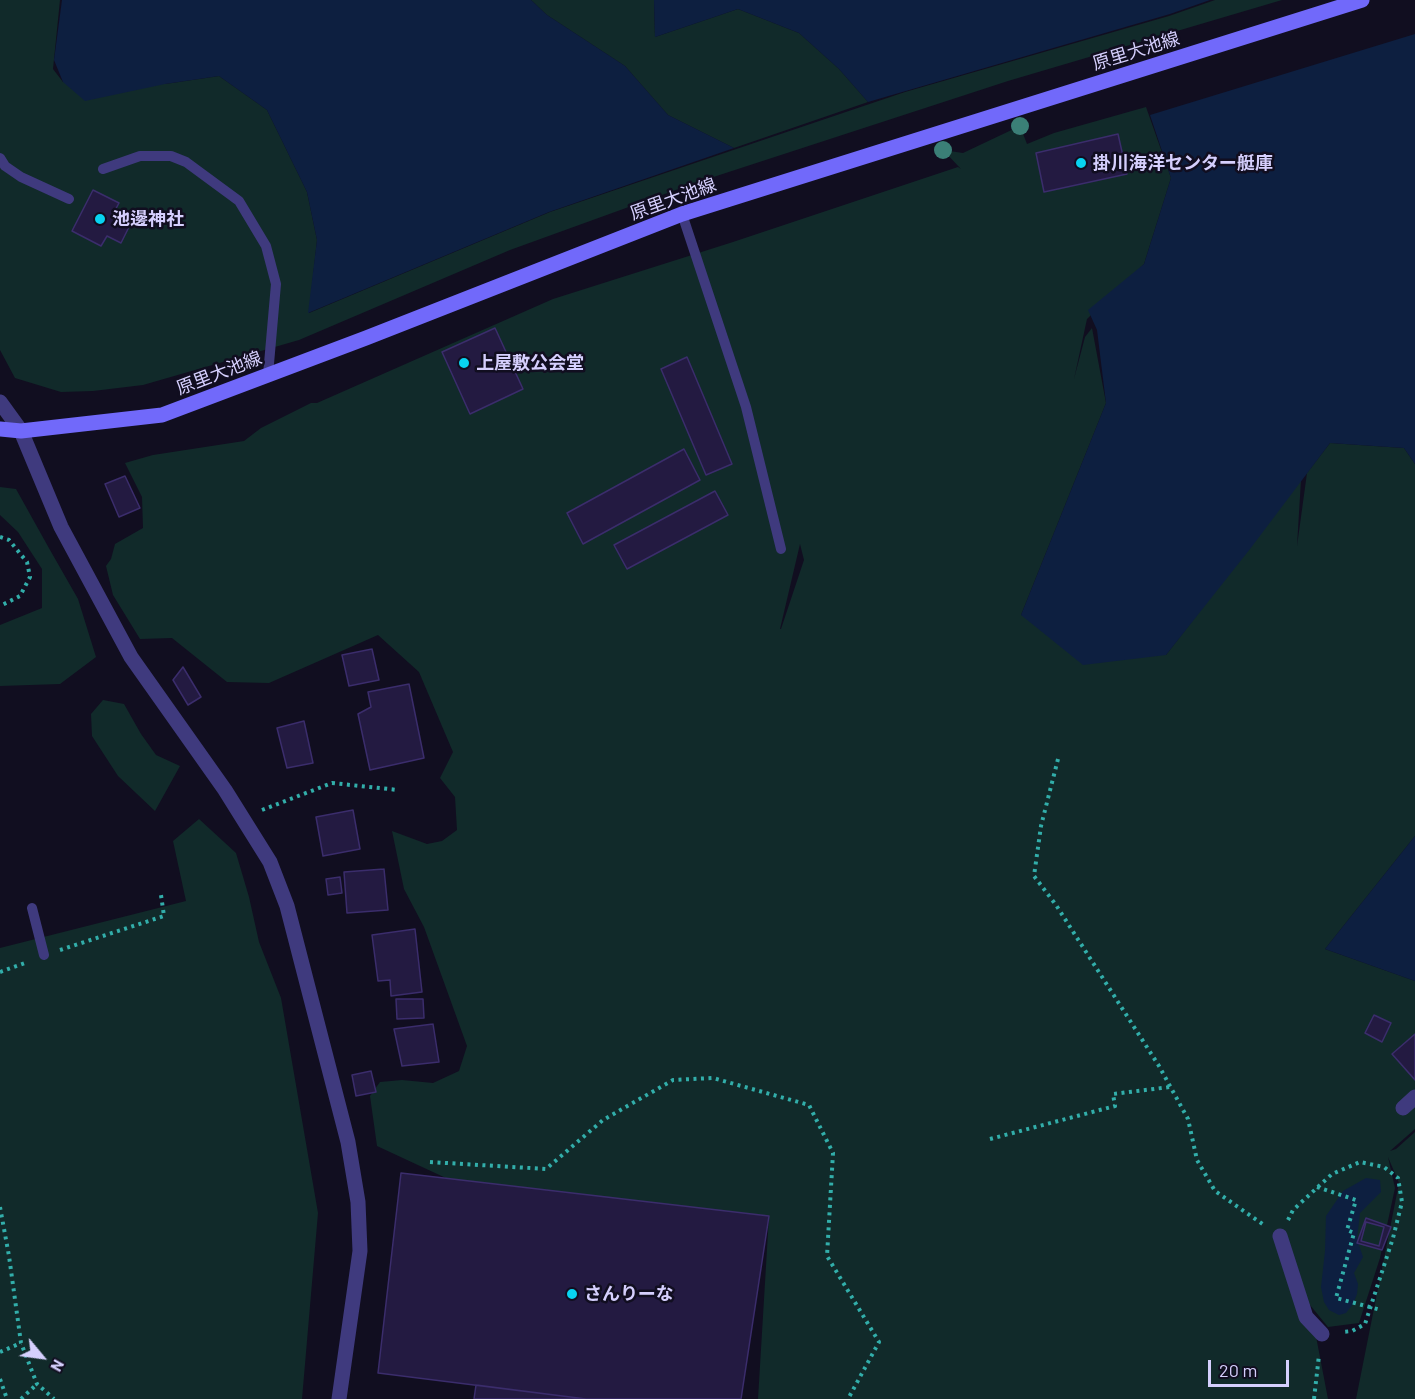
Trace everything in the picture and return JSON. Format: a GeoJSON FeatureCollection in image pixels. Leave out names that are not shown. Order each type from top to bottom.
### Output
{"type":"FeatureCollection","features":[{"type":"Feature","properties":{"kind":"main road","name":"原里大池線"},"geometry":{"type":"LineString","coordinates":[[0,429],[21,431],[162,416],[682,214],[1362,0]]}},
{"type":"Feature","properties":{"kind":"street"},"geometry":{"type":"LineString","coordinates":[[0,402],[21,431],[61,527],[131,657],[242,817],[270,862],[287,906],[348,1142],[358,1202],[360,1251],[339,1399]]}},
{"type":"Feature","properties":{"kind":"street"},"geometry":{"type":"LineString","coordinates":[[1403,1108],[1415,1097]]}},
{"type":"Feature","properties":{"kind":"street"},"geometry":{"type":"LineString","coordinates":[[1280,1236],[1306,1317],[1322,1334]]}},
{"type":"Feature","properties":{"kind":"lane"},"geometry":{"type":"LineString","coordinates":[[103,169],[140,156],[171,156],[186,162],[238,201],[266,246],[276,284],[268,375]]}},
{"type":"Feature","properties":{"kind":"lane"},"geometry":{"type":"LineString","coordinates":[[0,158],[5,166],[21,177],[69,199]]}},
{"type":"Feature","properties":{"kind":"lane"},"geometry":{"type":"LineString","coordinates":[[682,214],[746,408],[781,549]]}},
{"type":"Feature","properties":{"kind":"lane"},"geometry":{"type":"LineString","coordinates":[[32,908],[44,955]]}},
{"type":"Feature","properties":{"kind":"path"},"geometry":{"type":"LineString","coordinates":[[0,537],[9,540],[27,562],[30,577],[20,596],[0,606]]}},
{"type":"Feature","properties":{"kind":"path"},"geometry":{"type":"LineString","coordinates":[[1058,759],[1041,826],[1034,876],[1056,905],[1159,1066],[1188,1119],[1197,1160],[1215,1191],[1280,1236],[1293,1210],[1332,1174],[1360,1162],[1384,1167],[1398,1178],[1402,1202],[1393,1238],[1365,1324],[1352,1331],[1322,1334],[1314,1399]]}},
{"type":"Feature","properties":{"kind":"path"},"geometry":{"type":"LineString","coordinates":[[242,817],[332,783],[398,790]]}},
{"type":"Feature","properties":{"kind":"path"},"geometry":{"type":"LineString","coordinates":[[0,972],[13,969],[44,955],[164,916],[161,895]]}},
{"type":"Feature","properties":{"kind":"path"},"geometry":{"type":"LineString","coordinates":[[430,1162],[546,1169],[603,1120],[673,1080],[713,1078],[809,1105],[833,1153],[827,1256],[879,1342],[848,1399]]}},
{"type":"Feature","properties":{"kind":"path"},"geometry":{"type":"LineString","coordinates":[[990,1139],[1115,1106],[1113,1094],[1170,1087]]}},
{"type":"Feature","properties":{"kind":"path"},"geometry":{"type":"LineString","coordinates":[[1317,1187],[1356,1200],[1347,1230],[1354,1233],[1336,1298],[1381,1310]]}},
{"type":"Feature","properties":{"kind":"path"},"geometry":{"type":"LineString","coordinates":[[0,1207],[21,1343],[37,1384],[54,1399]]}},
{"type":"Feature","properties":{"kind":"path"},"geometry":{"type":"LineString","coordinates":[[0,1352],[21,1343]]}},
{"type":"Feature","properties":{"kind":"path"},"geometry":{"type":"LineString","coordinates":[[0,1378],[7,1399]]}},
{"type":"Feature","properties":{"kind":"path"},"geometry":{"type":"LineString","coordinates":[[21,1399],[37,1384]]}},
{"type":"Feature","properties":{"kind":"green space"},"geometry":{"type":"Polygon","coordinates":[[[0,0],[60,0],[53,69],[63,82],[165,84],[219,76],[267,110],[307,192],[317,240],[309,313],[550,212],[905,92],[1169,16],[1215,0],[1282,0],[1008,81],[695,183],[510,250],[299,340],[143,385],[61,392],[15,378],[0,350],[0,0]]]}},
{"type":"Feature","properties":{"kind":"green space"},"geometry":{"type":"Polygon","coordinates":[[[531,0],[654,0],[655,37],[738,9],[799,33],[839,69],[868,102],[734,148],[668,115],[625,66],[547,15],[531,0]]]}},
{"type":"Feature","properties":{"kind":"green space"},"geometry":{"type":"Polygon","coordinates":[[[1146,107],[1171,178],[1144,264],[1087,319],[1074,379],[1085,337],[1092,328],[1106,403],[1021,615],[1166,655],[1301,480],[1297,546],[1307,473],[1330,443],[1404,448],[1415,464],[1415,836],[1325,949],[1415,981],[1415,1129],[1390,1151],[1396,1149],[1415,1132],[1415,1399],[1356,1399],[1399,1183],[1388,1157],[1395,1188],[1380,1258],[1359,1323],[1328,1327],[1310,1305],[1328,1399],[758,1399],[769,1216],[448,1179],[377,1146],[370,1096],[380,1082],[402,1080],[433,1083],[459,1071],[467,1046],[424,927],[404,889],[392,831],[427,844],[442,841],[457,830],[455,797],[440,778],[453,752],[419,672],[378,635],[269,683],[227,682],[172,638],[140,639],[113,595],[106,566],[111,559],[115,544],[143,528],[142,497],[125,463],[153,455],[244,441],[261,428],[311,403],[317,403],[553,299],[958,167],[961,169],[943,150],[963,153],[1020,126],[1027,144],[1054,133],[1146,107]],[[800,544],[780,629],[781,629],[804,560],[800,544]]]}},
{"type":"Feature","properties":{"kind":"green space"},"geometry":{"type":"Polygon","coordinates":[[[0,487],[16,489],[78,599],[96,657],[60,684],[0,686],[0,625],[42,608],[42,569],[18,532],[0,515],[0,487]]]}},
{"type":"Feature","properties":{"kind":"green space"},"geometry":{"type":"Polygon","coordinates":[[[103,700],[124,704],[156,755],[180,766],[155,811],[118,776],[92,736],[91,714],[103,700]]]}},
{"type":"Feature","properties":{"kind":"green space"},"geometry":{"type":"Polygon","coordinates":[[[199,819],[236,853],[259,942],[281,998],[318,1213],[302,1399],[0,1399],[0,948],[186,901],[173,841],[199,819]]]}},
{"type":"Feature","properties":{"kind":"water"},"geometry":{"type":"Polygon","coordinates":[[[62,0],[531,0],[547,15],[625,66],[668,115],[734,148],[549,212],[308,313],[317,240],[307,192],[267,110],[219,76],[165,84],[85,101],[63,82],[54,60],[62,0]]]}},
{"type":"Feature","properties":{"kind":"water"},"geometry":{"type":"Polygon","coordinates":[[[654,0],[1210,0],[1170,14],[868,102],[839,69],[799,33],[738,9],[655,37],[654,0]]]}},
{"type":"Feature","properties":{"kind":"water"},"geometry":{"type":"Polygon","coordinates":[[[1415,34],[1415,464],[1404,448],[1330,443],[1166,655],[1083,665],[1021,615],[1106,403],[1097,330],[1088,310],[1144,264],[1171,178],[1150,115],[1415,34]]]}},
{"type":"Feature","properties":{"kind":"water"},"geometry":{"type":"Polygon","coordinates":[[[1415,836],[1415,981],[1325,949],[1415,836]]]}},
{"type":"Feature","properties":{"kind":"water"},"geometry":{"type":"Polygon","coordinates":[[[1366,1178],[1380,1180],[1381,1192],[1360,1213],[1357,1239],[1363,1257],[1354,1273],[1358,1284],[1357,1294],[1346,1313],[1339,1315],[1329,1310],[1324,1302],[1321,1287],[1326,1216],[1343,1191],[1366,1178]]]}},
{"type":"Feature","properties":{"kind":"building","name":"掛川海洋センター艇庫"},"geometry":{"type":"Polygon","coordinates":[[[1118,134],[1127,174],[1044,192],[1036,153],[1118,134]]]}},
{"type":"Feature","properties":{"kind":"building","name":"池邊神社"},"geometry":{"type":"Polygon","coordinates":[[[93,190],[119,203],[113,214],[131,223],[121,243],[107,236],[101,246],[72,231],[93,190]]]}},
{"type":"Feature","properties":{"kind":"building"},"geometry":{"type":"Polygon","coordinates":[[[495,328],[523,389],[470,414],[442,352],[495,328]]]}},
{"type":"Feature","properties":{"kind":"building"},"geometry":{"type":"Polygon","coordinates":[[[687,357],[732,464],[706,475],[661,369],[687,357]]]}},
{"type":"Feature","properties":{"kind":"building"},"geometry":{"type":"Polygon","coordinates":[[[684,449],[700,480],[583,544],[567,513],[684,449]]]}},
{"type":"Feature","properties":{"kind":"building"},"geometry":{"type":"Polygon","coordinates":[[[125,476],[140,508],[119,517],[105,484],[125,476]]]}},
{"type":"Feature","properties":{"kind":"building"},"geometry":{"type":"Polygon","coordinates":[[[715,491],[728,515],[627,569],[614,545],[715,491]]]}},
{"type":"Feature","properties":{"kind":"building"},"geometry":{"type":"Polygon","coordinates":[[[372,649],[379,680],[349,686],[342,655],[372,649]]]}},
{"type":"Feature","properties":{"kind":"building"},"geometry":{"type":"Polygon","coordinates":[[[183,667],[201,697],[188,705],[173,680],[183,667]]]}},
{"type":"Feature","properties":{"kind":"building"},"geometry":{"type":"Polygon","coordinates":[[[409,684],[424,758],[370,770],[358,714],[371,707],[368,692],[409,684]]]}},
{"type":"Feature","properties":{"kind":"building"},"geometry":{"type":"Polygon","coordinates":[[[304,721],[313,763],[287,768],[277,728],[304,721]]]}},
{"type":"Feature","properties":{"kind":"building"},"geometry":{"type":"Polygon","coordinates":[[[353,810],[360,849],[323,856],[316,817],[353,810]]]}},
{"type":"Feature","properties":{"kind":"building"},"geometry":{"type":"Polygon","coordinates":[[[384,869],[388,910],[347,913],[344,872],[384,869]]]}},
{"type":"Feature","properties":{"kind":"building"},"geometry":{"type":"Polygon","coordinates":[[[340,877],[342,893],[328,895],[326,879],[340,877]]]}},
{"type":"Feature","properties":{"kind":"building"},"geometry":{"type":"Polygon","coordinates":[[[415,929],[422,992],[391,996],[390,980],[378,981],[372,935],[415,929]]]}},
{"type":"Feature","properties":{"kind":"building"},"geometry":{"type":"Polygon","coordinates":[[[396,999],[423,999],[424,1018],[397,1019],[396,999]]]}},
{"type":"Feature","properties":{"kind":"building"},"geometry":{"type":"Polygon","coordinates":[[[1374,1015],[1391,1023],[1382,1042],[1365,1033],[1374,1015]]]}},
{"type":"Feature","properties":{"kind":"building"},"geometry":{"type":"Polygon","coordinates":[[[433,1024],[439,1062],[402,1066],[394,1029],[433,1024]]]}},
{"type":"Feature","properties":{"kind":"building"},"geometry":{"type":"Polygon","coordinates":[[[1415,1034],[1415,1080],[1392,1054],[1415,1034]]]}},
{"type":"Feature","properties":{"kind":"building"},"geometry":{"type":"Polygon","coordinates":[[[371,1071],[376,1092],[356,1096],[352,1075],[371,1071]]]}},
{"type":"Feature","properties":{"kind":"building","name":"さんりーな"},"geometry":{"type":"Polygon","coordinates":[[[401,1173],[769,1216],[741,1399],[586,1399],[378,1373],[401,1173]]]}},
{"type":"Feature","properties":{"kind":"building"},"geometry":{"type":"Polygon","coordinates":[[[1366,1218],[1391,1227],[1382,1250],[1357,1243],[1366,1218]]]}},
{"type":"Feature","properties":{"kind":"building"},"geometry":{"type":"Polygon","coordinates":[[[1366,1222],[1384,1227],[1379,1246],[1361,1241],[1366,1222]]]}},
{"type":"Feature","properties":{"kind":"building"},"geometry":{"type":"Polygon","coordinates":[[[476,1385],[586,1399],[474,1399],[476,1385]]]}},
{"type":"Feature","properties":{"kind":"place","name":"掛川海洋センター艇庫"},"geometry":{"type":"Point","coordinates":[1081,163]}},
{"type":"Feature","properties":{"kind":"place","name":"池邊神社"},"geometry":{"type":"Point","coordinates":[100,219]}},
{"type":"Feature","properties":{"kind":"place","name":"上屋敷公会堂"},"geometry":{"type":"Point","coordinates":[464,363]}},
{"type":"Feature","properties":{"kind":"place","name":"さんりーな"},"geometry":{"type":"Point","coordinates":[572,1294]}}]}
